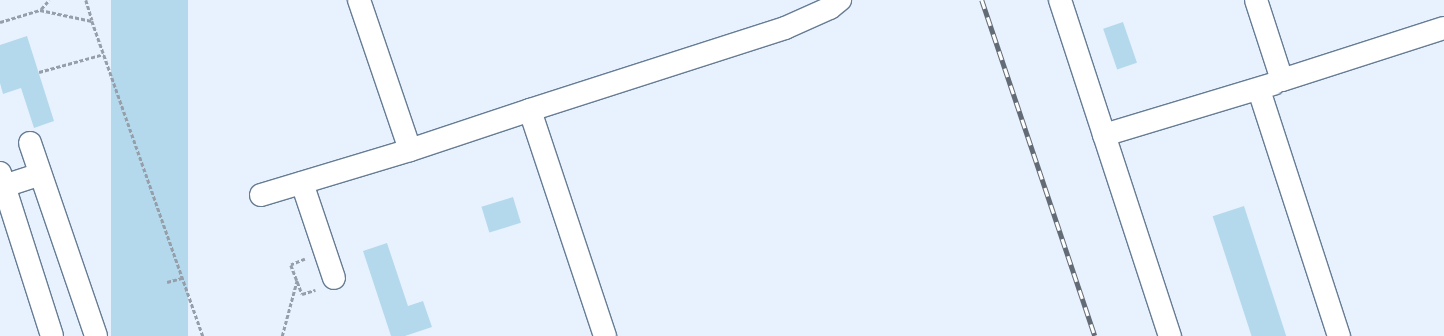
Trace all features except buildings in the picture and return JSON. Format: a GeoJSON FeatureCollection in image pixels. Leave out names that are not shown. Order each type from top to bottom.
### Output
{"type":"FeatureCollection","features":[{"type":"Feature","properties":{"kind":"lane"},"geometry":{"type":"LineString","coordinates":[[359,0],[410,150]]}},
{"type":"Feature","properties":{"kind":"lane"},"geometry":{"type":"LineString","coordinates":[[261,195],[410,150],[786,28],[830,8],[840,0]]}},
{"type":"Feature","properties":{"kind":"lane"},"geometry":{"type":"LineString","coordinates":[[1060,0],[1170,336]]}},
{"type":"Feature","properties":{"kind":"lane"},"geometry":{"type":"LineString","coordinates":[[1256,0],[1282,80]]}},
{"type":"Feature","properties":{"kind":"lane"},"geometry":{"type":"LineString","coordinates":[[1104,135],[1259,90],[1282,80],[1444,28]]}},
{"type":"Feature","properties":{"kind":"lane"},"geometry":{"type":"LineString","coordinates":[[1259,90],[1339,336]]}},
{"type":"Feature","properties":{"kind":"lane"},"geometry":{"type":"LineString","coordinates":[[530,110],[605,336]]}},
{"type":"Feature","properties":{"kind":"lane"},"geometry":{"type":"LineString","coordinates":[[30,143],[96,336]]}},
{"type":"Feature","properties":{"kind":"lane"},"geometry":{"type":"LineString","coordinates":[[40,174],[2,180],[52,336]]}},
{"type":"Feature","properties":{"kind":"lane"},"geometry":{"type":"LineString","coordinates":[[302,183],[329,283]]}},
{"type":"Feature","properties":{"kind":"path"},"geometry":{"type":"LineString","coordinates":[[40,10],[49,0]]}},
{"type":"Feature","properties":{"kind":"path"},"geometry":{"type":"LineString","coordinates":[[86,0],[92,21],[203,336]]}},
{"type":"Feature","properties":{"kind":"path"},"geometry":{"type":"LineString","coordinates":[[0,22],[40,10],[92,21]]}},
{"type":"Feature","properties":{"kind":"path"},"geometry":{"type":"LineString","coordinates":[[39,72],[104,54]]}},
{"type":"Feature","properties":{"kind":"path"},"geometry":{"type":"LineString","coordinates":[[308,257],[291,265],[302,294],[329,283]]}},
{"type":"Feature","properties":{"kind":"path"},"geometry":{"type":"LineString","coordinates":[[167,282],[182,278]]}},
{"type":"Feature","properties":{"kind":"path"},"geometry":{"type":"LineString","coordinates":[[282,336],[297,280]]}},
{"type":"Feature","properties":{"kind":"railway"},"geometry":{"type":"LineString","coordinates":[[982,0],[1095,336]]}}]}
